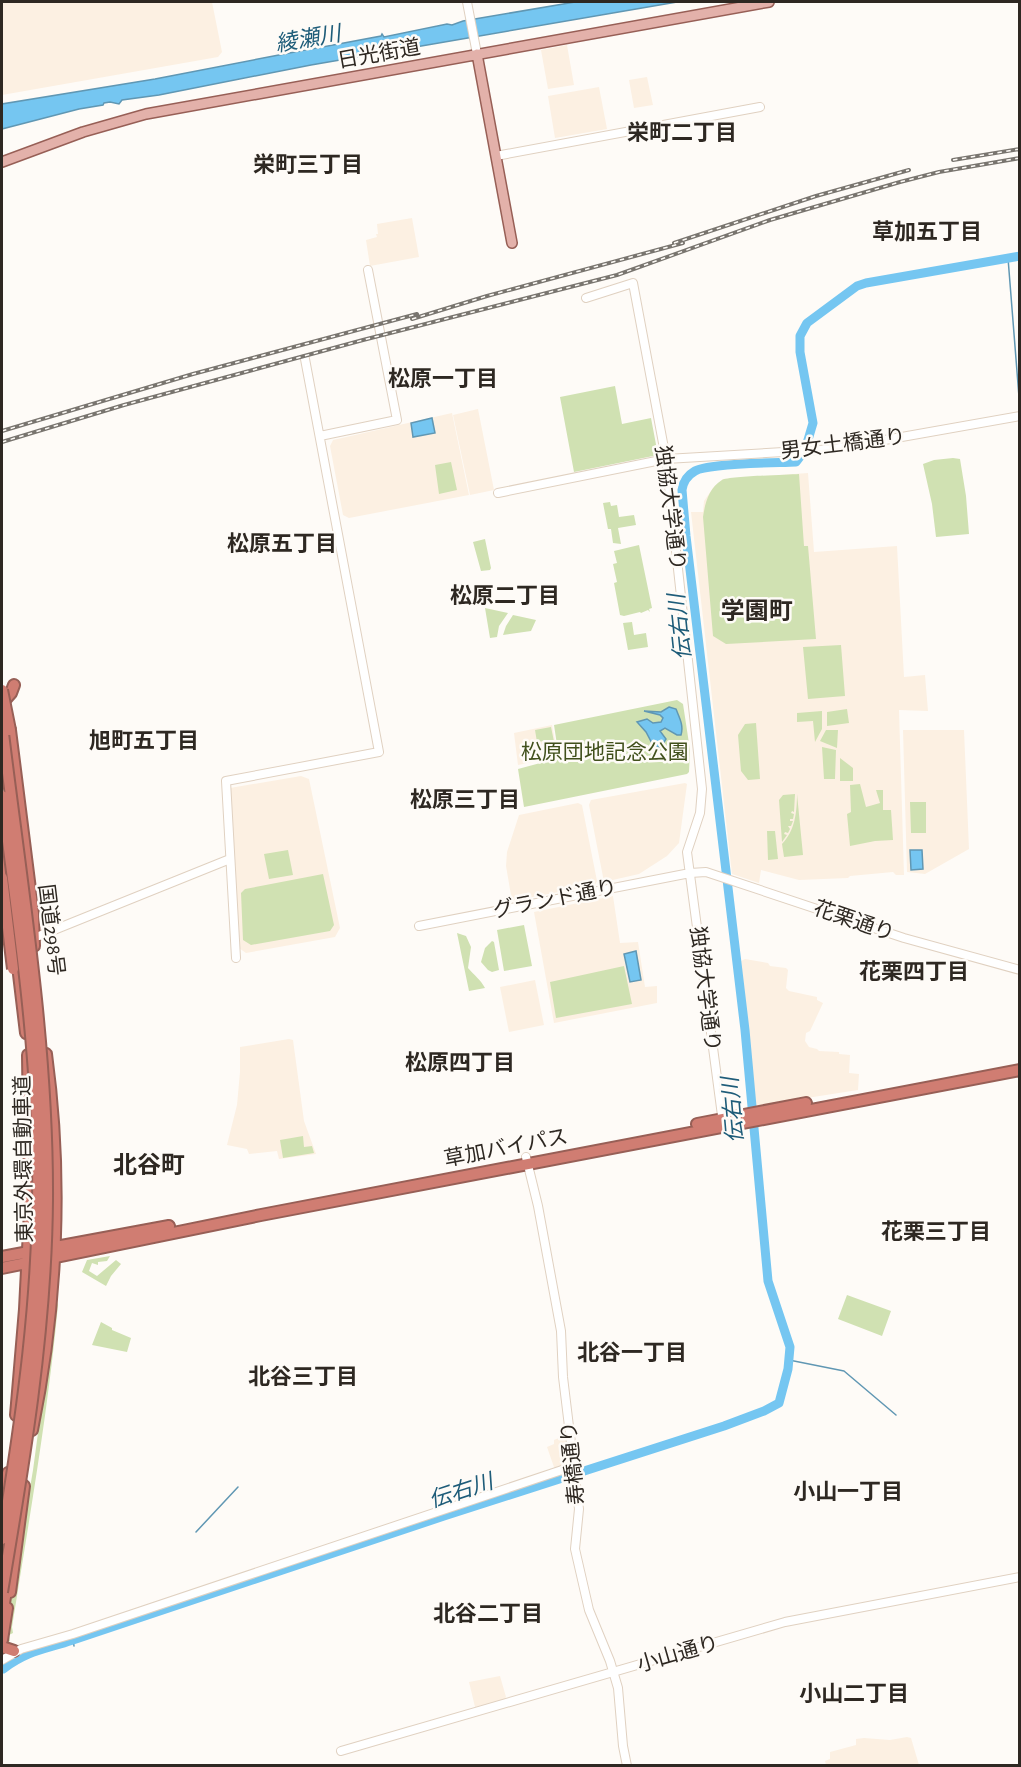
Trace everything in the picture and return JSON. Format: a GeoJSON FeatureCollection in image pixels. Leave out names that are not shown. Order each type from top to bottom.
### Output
{"type":"FeatureCollection","features":[{"type":"Feature","properties":{"kind":"highway"},"geometry":{"type":"LineString","coordinates":[[14,685],[10,693],[2,695],[14,759],[33,913],[35,962]]}},
{"type":"Feature","properties":{"kind":"highway","name":"国道298号"},"geometry":{"type":"LineString","coordinates":[[2,695],[3,732],[46,1054],[51,1208]]}},
{"type":"Feature","properties":{"kind":"highway","name":"東京外環自動車道"},"geometry":{"type":"LineString","coordinates":[[2,1592],[36,1375],[45,1273],[47,1168],[40,1043],[3,732]]}},
{"type":"Feature","properties":{"kind":"highway","name":"東京外環自動車道"},"geometry":{"type":"LineString","coordinates":[[2,796],[32,1058],[38,1170],[36,1265],[29,1349],[2,1539]]}},
{"type":"Feature","properties":{"kind":"highway","name":"国道298号"},"geometry":{"type":"LineString","coordinates":[[2,832],[28,1055],[33,1132],[34,1210]]}},
{"type":"Feature","properties":{"kind":"highway"},"geometry":{"type":"LineString","coordinates":[[2,878],[13,969],[25,1023]]}},
{"type":"Feature","properties":{"kind":"highway"},"geometry":{"type":"LineString","coordinates":[[2,1615],[47,1344],[54,1258],[53,1124],[46,1054]]}},
{"type":"Feature","properties":{"kind":"highway"},"geometry":{"type":"LineString","coordinates":[[15,1430],[28,1263],[30,1173],[28,1055]]}},
{"type":"Feature","properties":{"kind":"highway","name":"草加バイパス"},"geometry":{"type":"LineString","coordinates":[[751,1117],[1020,1063]]}},
{"type":"Feature","properties":{"kind":"highway","name":"草加バイパス"},"geometry":{"type":"LineString","coordinates":[[2,1268],[723,1122],[1020,1070]]}},
{"type":"Feature","properties":{"kind":"highway","name":"草加バイパス"},"geometry":{"type":"LineString","coordinates":[[2,1257],[526,1161]]}},
{"type":"Feature","properties":{"kind":"highway"},"geometry":{"type":"LineString","coordinates":[[32,1433],[47,1299]]}},
{"type":"Feature","properties":{"kind":"highway"},"geometry":{"type":"LineString","coordinates":[[2,1516],[29,1309]]}},
{"type":"Feature","properties":{"kind":"highway"},"geometry":{"type":"LineString","coordinates":[[2,1502],[9,1467]]}},
{"type":"Feature","properties":{"kind":"highway"},"geometry":{"type":"LineString","coordinates":[[2,1640],[16,1555],[26,1471]]}},
{"type":"Feature","properties":{"kind":"highway"},"geometry":{"type":"LineString","coordinates":[[2,1647],[14,1651]]}},
{"type":"Feature","properties":{"kind":"main road","name":"日光街道"},"geometry":{"type":"LineString","coordinates":[[2,162],[68,137],[135,117],[769,2]]}},
{"type":"Feature","properties":{"kind":"main road"},"geometry":{"type":"LineString","coordinates":[[477,54],[512,243]]}},
{"type":"Feature","properties":{"kind":"street"},"geometry":{"type":"LineString","coordinates":[[466,2],[477,54]]}},
{"type":"Feature","properties":{"kind":"street"},"geometry":{"type":"LineString","coordinates":[[496,156],[760,107]]}},
{"type":"Feature","properties":{"kind":"street"},"geometry":{"type":"LineString","coordinates":[[320,436],[397,420],[368,270]]}},
{"type":"Feature","properties":{"kind":"street","name":"独協大学通り"},"geometry":{"type":"LineString","coordinates":[[586,298],[633,283],[666,459],[702,789],[696,826],[687,849],[723,1122]]}},
{"type":"Feature","properties":{"kind":"street"},"geometry":{"type":"LineString","coordinates":[[236,958],[226,781],[379,752],[305,359]]}},
{"type":"Feature","properties":{"kind":"street","name":"男女土橋通り"},"geometry":{"type":"LineString","coordinates":[[498,493],[666,459],[811,451],[1020,416]]}},
{"type":"Feature","properties":{"kind":"street"},"geometry":{"type":"LineString","coordinates":[[39,936],[230,859]]}},
{"type":"Feature","properties":{"kind":"street","name":"花栗通り"},"geometry":{"type":"LineString","coordinates":[[690,873],[716,873],[904,938],[1020,970]]}},
{"type":"Feature","properties":{"kind":"street","name":"グランド通り"},"geometry":{"type":"LineString","coordinates":[[419,926],[690,873]]}},
{"type":"Feature","properties":{"kind":"street","name":"寿橋通り"},"geometry":{"type":"LineString","coordinates":[[526,1161],[538,1206],[559,1314],[563,1377],[579,1509],[575,1549],[589,1610],[614,1673],[627,1766]]}},
{"type":"Feature","properties":{"kind":"street"},"geometry":{"type":"LineString","coordinates":[[2,1660],[14,1651],[83,1631],[574,1468]]}},
{"type":"Feature","properties":{"kind":"street","name":"小山通り"},"geometry":{"type":"LineString","coordinates":[[341,1751],[784,1622],[1020,1577]]}},
{"type":"Feature","properties":{"kind":"shaded area"},"geometry":{"type":"Polygon","coordinates":[[[2,2],[212,2],[222,52],[218,57],[2,95],[2,2]]]}},
{"type":"Feature","properties":{"kind":"shaded area"},"geometry":{"type":"Polygon","coordinates":[[[567,45],[574,85],[548,89],[541,50],[567,45]]]}},
{"type":"Feature","properties":{"kind":"shaded area"},"geometry":{"type":"Polygon","coordinates":[[[647,77],[653,105],[634,108],[629,80],[647,77]]]}},
{"type":"Feature","properties":{"kind":"shaded area"},"geometry":{"type":"Polygon","coordinates":[[[599,87],[607,129],[555,138],[548,96],[599,87]]]}},
{"type":"Feature","properties":{"kind":"shaded area"},"geometry":{"type":"Polygon","coordinates":[[[412,218],[419,257],[370,266],[366,240],[377,237],[377,224],[412,218]]]}},
{"type":"Feature","properties":{"kind":"shaded area"},"geometry":{"type":"Polygon","coordinates":[[[478,409],[494,490],[470,495],[453,415],[478,409]]]}},
{"type":"Feature","properties":{"kind":"shaded area"},"geometry":{"type":"Polygon","coordinates":[[[452,413],[469,495],[349,518],[343,515],[330,446],[333,440],[452,413]]]}},
{"type":"Feature","properties":{"kind":"shaded area"},"geometry":{"type":"Polygon","coordinates":[[[808,473],[814,552],[897,546],[904,677],[925,675],[928,711],[899,710],[904,875],[896,875],[893,872],[848,878],[799,880],[761,870],[759,883],[732,874],[691,512],[703,512],[704,501],[723,479],[808,473]]]}},
{"type":"Feature","properties":{"kind":"shaded area"},"geometry":{"type":"Polygon","coordinates":[[[552,725],[558,757],[518,765],[514,733],[552,725]]]}},
{"type":"Feature","properties":{"kind":"shaded area"},"geometry":{"type":"Polygon","coordinates":[[[903,730],[964,730],[969,849],[925,874],[907,872],[903,730]]]}},
{"type":"Feature","properties":{"kind":"shaded area"},"geometry":{"type":"Polygon","coordinates":[[[301,776],[309,779],[340,928],[335,937],[246,953],[239,948],[230,788],[301,776]]]}},
{"type":"Feature","properties":{"kind":"shaded area"},"geometry":{"type":"Polygon","coordinates":[[[687,784],[679,843],[667,856],[639,874],[604,882],[589,805],[591,800],[687,784]]]}},
{"type":"Feature","properties":{"kind":"shaded area"},"geometry":{"type":"Polygon","coordinates":[[[578,803],[582,805],[597,881],[595,885],[512,901],[506,866],[507,852],[519,815],[578,803]]]}},
{"type":"Feature","properties":{"kind":"shaded area"},"geometry":{"type":"Polygon","coordinates":[[[613,896],[620,943],[638,942],[645,987],[657,986],[657,1003],[554,1023],[534,912],[613,896]]]}},
{"type":"Feature","properties":{"kind":"shaded area"},"geometry":{"type":"Polygon","coordinates":[[[745,959],[786,968],[788,970],[786,988],[789,991],[817,997],[817,1000],[823,1003],[810,1031],[806,1033],[805,1041],[809,1047],[819,1051],[850,1055],[849,1073],[859,1074],[858,1090],[756,1106],[741,961],[745,959]]]}},
{"type":"Feature","properties":{"kind":"shaded area"},"geometry":{"type":"Polygon","coordinates":[[[535,980],[544,1025],[509,1032],[500,987],[535,980]]]}},
{"type":"Feature","properties":{"kind":"shaded area"},"geometry":{"type":"Polygon","coordinates":[[[293,1040],[304,1121],[316,1154],[279,1159],[277,1151],[249,1154],[247,1149],[227,1145],[237,1105],[240,1047],[293,1040]]]}},
{"type":"Feature","properties":{"kind":"shaded area"},"geometry":{"type":"Polygon","coordinates":[[[568,1434],[571,1463],[569,1466],[555,1470],[547,1447],[554,1444],[554,1440],[568,1434]]]}},
{"type":"Feature","properties":{"kind":"shaded area"},"geometry":{"type":"Polygon","coordinates":[[[500,1676],[506,1697],[504,1700],[475,1707],[469,1682],[500,1676]]]}},
{"type":"Feature","properties":{"kind":"shaded area"},"geometry":{"type":"Polygon","coordinates":[[[911,1738],[919,1765],[826,1765],[825,1761],[830,1759],[830,1752],[856,1745],[856,1739],[890,1740],[911,1738]]]}},
{"type":"Feature","properties":{"kind":"green space"},"geometry":{"type":"Polygon","coordinates":[[[615,386],[622,424],[651,418],[658,455],[574,472],[560,397],[615,386]]]}},
{"type":"Feature","properties":{"kind":"green space"},"geometry":{"type":"Polygon","coordinates":[[[953,458],[960,459],[969,534],[936,537],[932,504],[923,464],[953,458]]]}},
{"type":"Feature","properties":{"kind":"green space"},"geometry":{"type":"Polygon","coordinates":[[[451,462],[457,490],[439,494],[435,465],[451,462]]]}},
{"type":"Feature","properties":{"kind":"green space"},"geometry":{"type":"Polygon","coordinates":[[[799,474],[804,546],[808,546],[816,639],[726,644],[713,636],[703,517],[708,496],[722,480],[799,474]]]}},
{"type":"Feature","properties":{"kind":"green space"},"geometry":{"type":"Polygon","coordinates":[[[610,502],[611,506],[617,505],[619,517],[634,515],[636,525],[618,528],[621,544],[613,543],[611,529],[608,529],[603,503],[610,502]]]}},
{"type":"Feature","properties":{"kind":"green space"},"geometry":{"type":"Polygon","coordinates":[[[485,539],[491,568],[481,571],[473,542],[485,539]]]}},
{"type":"Feature","properties":{"kind":"green space"},"geometry":{"type":"Polygon","coordinates":[[[639,545],[652,608],[649,609],[650,612],[648,610],[624,616],[620,615],[614,583],[617,582],[613,564],[617,563],[614,551],[639,545]]]}},
{"type":"Feature","properties":{"kind":"green space"},"geometry":{"type":"Polygon","coordinates":[[[485,608],[508,613],[499,626],[497,637],[490,638],[485,608]]]}},
{"type":"Feature","properties":{"kind":"green space"},"geometry":{"type":"Polygon","coordinates":[[[513,615],[536,620],[531,631],[503,635],[513,615]]]}},
{"type":"Feature","properties":{"kind":"green space"},"geometry":{"type":"Polygon","coordinates":[[[632,622],[634,635],[646,633],[648,647],[628,650],[623,623],[632,622]]]}},
{"type":"Feature","properties":{"kind":"green space"},"geometry":{"type":"Polygon","coordinates":[[[841,645],[845,696],[808,699],[803,647],[841,645]]]}},
{"type":"Feature","properties":{"kind":"green space","name":"松原団地記念公園"},"geometry":{"type":"Polygon","coordinates":[[[677,700],[683,704],[690,750],[687,774],[524,807],[518,769],[559,758],[554,725],[677,700]]]}},
{"type":"Feature","properties":{"kind":"green space"},"geometry":{"type":"Polygon","coordinates":[[[847,709],[849,723],[827,726],[827,712],[847,709]]]}},
{"type":"Feature","properties":{"kind":"green space"},"geometry":{"type":"Polygon","coordinates":[[[822,711],[822,729],[815,742],[813,721],[797,722],[797,713],[822,711]]]}},
{"type":"Feature","properties":{"kind":"green space"},"geometry":{"type":"Polygon","coordinates":[[[756,723],[760,779],[748,780],[741,771],[738,735],[745,724],[756,723]]]}},
{"type":"Feature","properties":{"kind":"green space"},"geometry":{"type":"Polygon","coordinates":[[[551,727],[557,756],[553,757],[550,744],[546,745],[545,741],[537,742],[535,730],[551,727]]]}},
{"type":"Feature","properties":{"kind":"green space"},"geometry":{"type":"Polygon","coordinates":[[[826,730],[838,730],[837,748],[820,741],[826,730]]]}},
{"type":"Feature","properties":{"kind":"green space"},"geometry":{"type":"Polygon","coordinates":[[[822,747],[836,750],[835,779],[824,779],[822,747]]]}},
{"type":"Feature","properties":{"kind":"green space"},"geometry":{"type":"Polygon","coordinates":[[[840,758],[853,768],[853,781],[840,781],[840,758]]]}},
{"type":"Feature","properties":{"kind":"green space"},"geometry":{"type":"Polygon","coordinates":[[[860,784],[866,807],[880,803],[876,790],[883,790],[883,810],[891,810],[893,840],[850,846],[847,814],[851,812],[850,785],[860,784]]]}},
{"type":"Feature","properties":{"kind":"green space"},"geometry":{"type":"Polygon","coordinates":[[[795,794],[794,812],[791,813],[794,814],[793,819],[790,819],[793,821],[791,826],[788,826],[790,829],[788,833],[785,832],[784,834],[787,835],[782,842],[779,800],[783,795],[795,794]]]}},
{"type":"Feature","properties":{"kind":"green space"},"geometry":{"type":"Polygon","coordinates":[[[797,794],[803,855],[784,857],[782,844],[790,833],[794,821],[797,794]]]}},
{"type":"Feature","properties":{"kind":"green space"},"geometry":{"type":"Polygon","coordinates":[[[910,802],[926,802],[926,833],[911,833],[910,802]]]}},
{"type":"Feature","properties":{"kind":"green space"},"geometry":{"type":"Polygon","coordinates":[[[767,831],[775,831],[778,859],[768,860],[767,831]]]}},
{"type":"Feature","properties":{"kind":"green space"},"geometry":{"type":"Polygon","coordinates":[[[288,850],[293,875],[269,879],[264,854],[288,850]]]}},
{"type":"Feature","properties":{"kind":"green space"},"geometry":{"type":"Polygon","coordinates":[[[323,874],[334,925],[330,931],[251,945],[243,940],[241,893],[245,889],[323,874]]]}},
{"type":"Feature","properties":{"kind":"green space"},"geometry":{"type":"Polygon","coordinates":[[[524,925],[532,966],[504,971],[497,930],[524,925]]]}},
{"type":"Feature","properties":{"kind":"green space"},"geometry":{"type":"Polygon","coordinates":[[[457,933],[466,936],[471,947],[468,968],[485,988],[469,991],[457,933]]]}},
{"type":"Feature","properties":{"kind":"green space"},"geometry":{"type":"Polygon","coordinates":[[[492,941],[499,970],[492,972],[481,962],[485,948],[492,941]]]}},
{"type":"Feature","properties":{"kind":"green space"},"geometry":{"type":"Polygon","coordinates":[[[624,966],[632,1004],[556,1018],[550,982],[624,966]]]}},
{"type":"Feature","properties":{"kind":"green space"},"geometry":{"type":"Polygon","coordinates":[[[303,1136],[304,1147],[312,1146],[314,1153],[283,1158],[280,1140],[303,1136]]]}},
{"type":"Feature","properties":{"kind":"green space"},"geometry":{"type":"Polygon","coordinates":[[[110,1256],[107,1261],[98,1262],[98,1265],[92,1263],[89,1271],[97,1276],[116,1260],[121,1264],[106,1286],[82,1272],[87,1260],[110,1256]]]}},
{"type":"Feature","properties":{"kind":"green space"},"geometry":{"type":"Polygon","coordinates":[[[847,1295],[891,1311],[882,1336],[838,1319],[847,1295]]]}},
{"type":"Feature","properties":{"kind":"green space"},"geometry":{"type":"Polygon","coordinates":[[[56,1299],[58,1305],[54,1345],[38,1466],[12,1627],[13,1633],[9,1635],[10,1641],[5,1645],[33,1470],[56,1299]]]}},
{"type":"Feature","properties":{"kind":"green space"},"geometry":{"type":"Polygon","coordinates":[[[101,1322],[112,1330],[131,1338],[127,1352],[92,1345],[101,1322]]]}},
{"type":"Feature","properties":{"kind":"water"},"geometry":{"type":"Polygon","coordinates":[[[575,2],[677,2],[311,65],[159,95],[122,100],[119,104],[104,103],[2,129],[2,104],[155,79],[382,34],[384,37],[575,2]]]}},
{"type":"Feature","properties":{"kind":"water"},"geometry":{"type":"Polygon","coordinates":[[[432,418],[435,433],[413,437],[411,423],[432,418]]]}},
{"type":"Feature","properties":{"kind":"water"},"geometry":{"type":"Polygon","coordinates":[[[669,707],[676,709],[682,724],[681,735],[665,728],[660,731],[666,739],[661,747],[654,747],[646,732],[637,722],[647,719],[653,723],[661,722],[663,718],[660,715],[644,711],[661,712],[669,707]]]}},
{"type":"Feature","properties":{"kind":"water"},"geometry":{"type":"Polygon","coordinates":[[[910,850],[922,850],[923,869],[911,870],[910,850]]]}},
{"type":"Feature","properties":{"kind":"water"},"geometry":{"type":"Polygon","coordinates":[[[636,951],[641,980],[630,982],[624,954],[636,951]]]}},
{"type":"Feature","properties":{"kind":"waterway","name":"伝右川"},"geometry":{"type":"LineString","coordinates":[[3,1669],[36,1651],[724,1426],[779,1403],[788,1369],[790,1347],[768,1281],[745,1030],[682,490],[690,475],[703,468],[796,462],[805,450],[813,423],[800,352],[800,336],[807,323],[857,286],[1020,256]]}},
{"type":"Feature","properties":{"kind":"waterway"},"geometry":{"type":"LineString","coordinates":[[1008,258],[1019,397]]}},
{"type":"Feature","properties":{"kind":"waterway"},"geometry":{"type":"LineString","coordinates":[[789,1360],[844,1371],[896,1415]]}},
{"type":"Feature","properties":{"kind":"waterway"},"geometry":{"type":"LineString","coordinates":[[196,1532],[238,1487]]}},
{"type":"Feature","properties":{"kind":"waterway","name":"伝右川"},"geometry":{"type":"LineString","coordinates":[[73,1640],[74,1646]]}},
{"type":"Feature","properties":{"kind":"railway"},"geometry":{"type":"LineString","coordinates":[[953,160],[1020,149]]}},
{"type":"Feature","properties":{"kind":"railway"},"geometry":{"type":"LineString","coordinates":[[2,442],[124,405],[363,340],[617,275],[770,220],[900,182],[939,172],[1020,158]]}},
{"type":"Feature","properties":{"kind":"railway"},"geometry":{"type":"LineString","coordinates":[[674,243],[816,196],[909,170]]}},
{"type":"Feature","properties":{"kind":"railway"},"geometry":{"type":"LineString","coordinates":[[412,319],[487,296],[683,243]]}},
{"type":"Feature","properties":{"kind":"railway"},"geometry":{"type":"LineString","coordinates":[[2,431],[193,374],[417,314]]}},
{"type":"Feature","properties":{"kind":"district","name":"栄町二丁目"},"geometry":{"type":"Point","coordinates":[682,133]}},
{"type":"Feature","properties":{"kind":"district","name":"栄町三丁目"},"geometry":{"type":"Point","coordinates":[308,165]}},
{"type":"Feature","properties":{"kind":"district","name":"草加五丁目"},"geometry":{"type":"Point","coordinates":[927,232]}},
{"type":"Feature","properties":{"kind":"district","name":"松原一丁目"},"geometry":{"type":"Point","coordinates":[443,379]}},
{"type":"Feature","properties":{"kind":"district","name":"松原五丁目"},"geometry":{"type":"Point","coordinates":[282,544]}},
{"type":"Feature","properties":{"kind":"district","name":"松原二丁目"},"geometry":{"type":"Point","coordinates":[505,596]}},
{"type":"Feature","properties":{"kind":"district","name":"学園町"},"geometry":{"type":"Point","coordinates":[757,612]}},
{"type":"Feature","properties":{"kind":"district","name":"旭町五丁目"},"geometry":{"type":"Point","coordinates":[144,741]}},
{"type":"Feature","properties":{"kind":"district","name":"松原三丁目"},"geometry":{"type":"Point","coordinates":[465,800]}},
{"type":"Feature","properties":{"kind":"district","name":"花栗四丁目"},"geometry":{"type":"Point","coordinates":[914,972]}},
{"type":"Feature","properties":{"kind":"district","name":"松原四丁目"},"geometry":{"type":"Point","coordinates":[460,1063]}},
{"type":"Feature","properties":{"kind":"district","name":"北谷町"},"geometry":{"type":"Point","coordinates":[149,1166]}},
{"type":"Feature","properties":{"kind":"district","name":"花栗三丁目"},"geometry":{"type":"Point","coordinates":[936,1232]}},
{"type":"Feature","properties":{"kind":"district","name":"北谷一丁目"},"geometry":{"type":"Point","coordinates":[632,1353]}},
{"type":"Feature","properties":{"kind":"district","name":"北谷三丁目"},"geometry":{"type":"Point","coordinates":[303,1377]}},
{"type":"Feature","properties":{"kind":"district","name":"小山一丁目"},"geometry":{"type":"Point","coordinates":[848,1492]}},
{"type":"Feature","properties":{"kind":"district","name":"北谷二丁目"},"geometry":{"type":"Point","coordinates":[488,1614]}},
{"type":"Feature","properties":{"kind":"district","name":"小山二丁目"},"geometry":{"type":"Point","coordinates":[854,1694]}},
{"type":"Feature","properties":{"kind":"water label","name":"綾瀬川"},"geometry":{"type":"Point","coordinates":[308,39]}}]}
